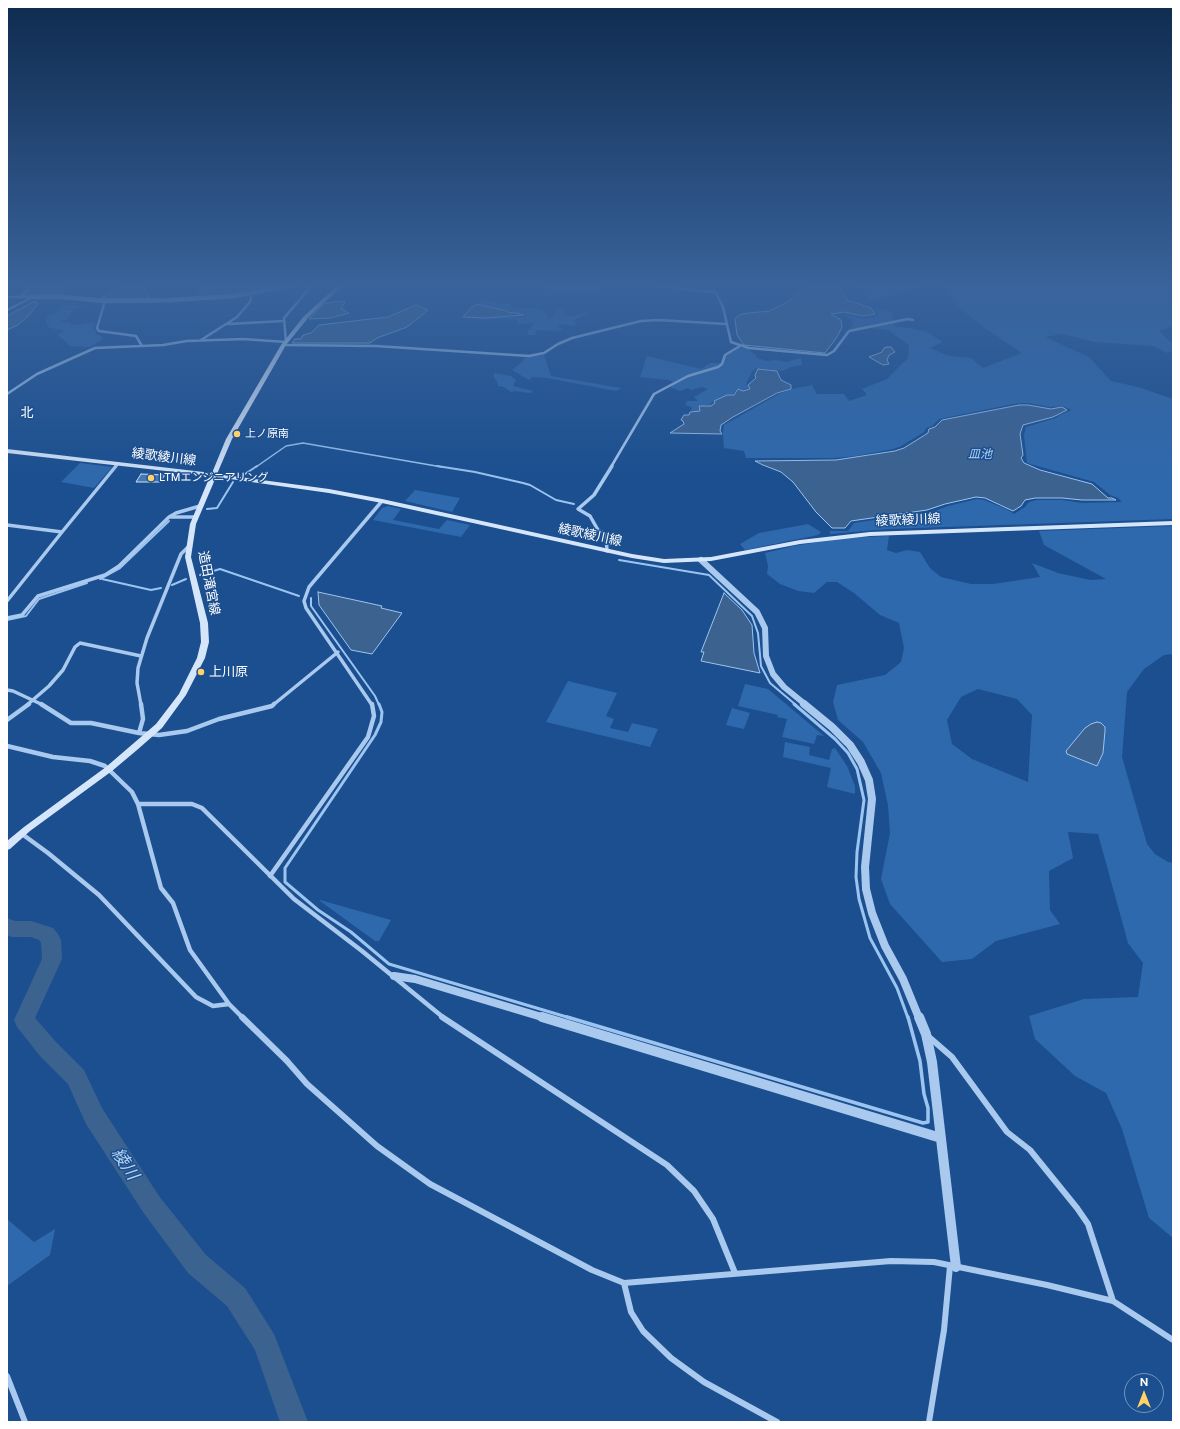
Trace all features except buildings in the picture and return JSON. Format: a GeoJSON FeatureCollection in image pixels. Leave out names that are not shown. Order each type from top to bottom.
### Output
{"type":"FeatureCollection","features":[{"type":"Feature","properties":{"kind":"main road","name":"造田滝宮線"},"geometry":{"type":"LineString","coordinates":[[7,846],[108,769],[151,734],[169,715],[182,695],[201,658],[205,642],[204,623],[188,557],[196,517],[231,434],[280,351]]}},
{"type":"Feature","properties":{"kind":"main road","name":"綾歌綾川線"},"geometry":{"type":"LineString","coordinates":[[7,451],[213,475],[305,488],[382,501],[607,551],[664,561],[701,560],[800,542],[870,534],[1173,523]]}},
{"type":"Feature","properties":{"kind":"street"},"geometry":{"type":"LineString","coordinates":[[7,394],[37,374],[89,351]]}},
{"type":"Feature","properties":{"kind":"street"},"geometry":{"type":"LineString","coordinates":[[448,351],[529,356],[544,353],[548,351]]}},
{"type":"Feature","properties":{"kind":"street"},"geometry":{"type":"LineString","coordinates":[[607,551],[606,535],[598,530],[590,516],[578,509],[594,495],[654,394],[688,376],[718,367],[722,364],[725,356],[733,351]]}},
{"type":"Feature","properties":{"kind":"street"},"geometry":{"type":"LineString","coordinates":[[785,351],[827,355],[834,351]]}},
{"type":"Feature","properties":{"kind":"street"},"geometry":{"type":"LineString","coordinates":[[7,602],[117,464]]}},
{"type":"Feature","properties":{"kind":"street"},"geometry":{"type":"LineString","coordinates":[[270,876],[368,737],[372,725],[374,716],[372,703],[306,608],[304,601],[306,593],[314,581],[382,501]]}},
{"type":"Feature","properties":{"kind":"street"},"geometry":{"type":"LineString","coordinates":[[7,618],[22,615],[38,596],[105,575],[119,566],[169,517],[176,513],[200,506]]}},
{"type":"Feature","properties":{"kind":"street"},"geometry":{"type":"LineString","coordinates":[[169,517],[196,517]]}},
{"type":"Feature","properties":{"kind":"street"},"geometry":{"type":"LineString","coordinates":[[7,525],[62,532]]}},
{"type":"Feature","properties":{"kind":"street"},"geometry":{"type":"LineString","coordinates":[[140,733],[143,719],[137,682],[141,656],[181,554],[189,546]]}},
{"type":"Feature","properties":{"kind":"street"},"geometry":{"type":"LineString","coordinates":[[701,560],[710,570],[748,602],[762,620],[765,628],[766,656],[773,674],[784,687],[832,727],[850,745],[861,762],[869,780],[872,799],[865,867],[866,889],[872,913],[885,946],[903,979],[926,1034],[932,1062],[941,1138],[953,1266],[929,1422]]}},
{"type":"Feature","properties":{"kind":"street"},"geometry":{"type":"LineString","coordinates":[[7,720],[33,701],[49,686],[63,670],[75,648],[80,643],[86,643],[141,656]]}},
{"type":"Feature","properties":{"kind":"street"},"geometry":{"type":"LineString","coordinates":[[7,690],[13,691],[45,706],[71,723],[91,723],[140,733],[171,734],[187,731],[219,719],[272,706],[338,652]]}},
{"type":"Feature","properties":{"kind":"street"},"geometry":{"type":"LineString","coordinates":[[7,746],[53,757],[90,761],[105,766],[132,792],[138,804],[162,888],[173,903],[190,950],[229,1004],[287,1061],[307,1084],[377,1146],[430,1184],[592,1270],[624,1283],[891,1261],[934,1262],[1047,1286],[1113,1302],[1173,1340]]}},
{"type":"Feature","properties":{"kind":"street"},"geometry":{"type":"LineString","coordinates":[[138,804],[192,804],[202,808],[294,899],[394,976],[447,1021],[667,1166],[694,1191],[713,1219],[735,1273]]}},
{"type":"Feature","properties":{"kind":"street"},"geometry":{"type":"LineString","coordinates":[[21,834],[48,853],[99,895],[196,997],[213,1006],[229,1004]]}},
{"type":"Feature","properties":{"kind":"street"},"geometry":{"type":"LineString","coordinates":[[394,976],[415,979],[941,1138]]}},
{"type":"Feature","properties":{"kind":"street"},"geometry":{"type":"LineString","coordinates":[[926,1034],[952,1057],[1007,1132],[1030,1150],[1077,1208],[1088,1224],[1113,1302]]}},
{"type":"Feature","properties":{"kind":"street"},"geometry":{"type":"LineString","coordinates":[[624,1283],[631,1312],[643,1331],[671,1358],[704,1382],[777,1422]]}},
{"type":"Feature","properties":{"kind":"street"},"geometry":{"type":"LineString","coordinates":[[7,1376],[25,1422]]}},
{"type":"Feature","properties":{"kind":"shaded area"},"geometry":{"type":"Polygon","coordinates":[[[735,351],[750,351],[756,355],[757,358],[767,361],[776,360],[786,362],[801,358],[802,365],[791,367],[782,371],[757,368],[752,371],[746,384],[749,388],[742,390],[737,389],[733,394],[726,395],[713,401],[710,405],[698,406],[699,411],[696,412],[691,410],[692,407],[685,405],[687,401],[698,401],[694,397],[708,389],[702,387],[691,390],[688,388],[680,391],[668,385],[673,382],[669,380],[640,377],[647,356],[701,369],[710,363],[723,363],[726,356],[735,351]]]}},
{"type":"Feature","properties":{"kind":"shaded area"},"geometry":{"type":"Polygon","coordinates":[[[909,351],[936,351],[949,356],[971,358],[983,368],[1022,353],[1019,351],[1075,351],[1089,357],[1111,381],[1138,387],[1173,399],[1173,519],[888,529],[830,534],[830,531],[848,531],[854,523],[919,513],[929,513],[948,506],[977,499],[984,500],[1014,514],[1025,507],[1029,502],[1037,500],[1063,500],[1082,503],[1122,502],[1118,498],[1110,495],[1094,482],[1027,463],[1024,435],[1026,427],[1056,418],[1072,410],[1062,406],[1050,407],[1028,403],[1018,403],[939,419],[932,426],[926,428],[924,432],[901,446],[856,456],[835,458],[746,458],[744,451],[724,448],[724,425],[779,394],[792,389],[812,385],[817,394],[844,394],[849,401],[867,395],[862,389],[887,379],[908,358],[909,351]]]}},
{"type":"Feature","properties":{"kind":"shaded area"},"geometry":{"type":"Polygon","coordinates":[[[1162,351],[1172,351],[1167,353],[1162,351]]]}},
{"type":"Feature","properties":{"kind":"shaded area"},"geometry":{"type":"Polygon","coordinates":[[[544,355],[551,376],[621,388],[616,391],[547,378],[532,377],[529,380],[512,370],[522,362],[524,358],[544,355]]]}},
{"type":"Feature","properties":{"kind":"shaded area"},"geometry":{"type":"Polygon","coordinates":[[[494,373],[511,376],[516,380],[513,386],[533,391],[530,393],[515,391],[511,392],[504,387],[498,386],[497,381],[494,378],[494,373]]]}},
{"type":"Feature","properties":{"kind":"shaded area"},"geometry":{"type":"Polygon","coordinates":[[[80,463],[112,467],[94,488],[61,482],[80,463]]]}},
{"type":"Feature","properties":{"kind":"shaded area"},"geometry":{"type":"Polygon","coordinates":[[[415,490],[460,498],[452,512],[405,501],[415,490]]]}},
{"type":"Feature","properties":{"kind":"shaded area"},"geometry":{"type":"Polygon","coordinates":[[[388,506],[401,509],[393,520],[439,529],[447,520],[470,525],[461,537],[373,520],[382,508],[388,506]]]}},
{"type":"Feature","properties":{"kind":"shaded area"},"geometry":{"type":"Polygon","coordinates":[[[808,524],[821,532],[818,535],[745,550],[740,544],[759,533],[808,524]]]}},
{"type":"Feature","properties":{"kind":"shaded area"},"geometry":{"type":"Polygon","coordinates":[[[1173,526],[1173,654],[1164,655],[1144,669],[1127,692],[1122,757],[1147,844],[1155,854],[1168,862],[1173,863],[1173,1238],[1149,1218],[1122,1129],[1106,1093],[1075,1076],[1035,1039],[1029,1016],[1084,999],[1138,997],[1143,963],[1128,943],[1098,834],[1068,832],[1073,858],[1049,871],[1050,910],[1060,924],[996,941],[972,959],[942,962],[890,904],[881,879],[890,833],[888,805],[881,773],[863,742],[838,720],[833,702],[837,685],[885,675],[901,662],[904,648],[899,623],[880,615],[854,593],[837,582],[827,582],[814,593],[798,591],[780,584],[767,574],[768,566],[765,553],[793,546],[845,538],[889,536],[887,550],[896,553],[907,550],[920,552],[930,568],[941,577],[971,584],[993,584],[1040,577],[1032,563],[1058,573],[1090,580],[1106,579],[1044,545],[1039,531],[1173,526]],[[978,689],[961,697],[947,720],[952,744],[972,759],[1028,782],[1032,715],[1017,699],[978,689]]]}},
{"type":"Feature","properties":{"kind":"shaded area"},"geometry":{"type":"Polygon","coordinates":[[[568,681],[617,693],[606,716],[614,719],[610,728],[628,732],[632,723],[658,729],[650,747],[546,722],[568,681]]]}},
{"type":"Feature","properties":{"kind":"shaded area"},"geometry":{"type":"Polygon","coordinates":[[[745,684],[768,689],[824,736],[817,735],[814,744],[782,737],[787,719],[777,717],[778,715],[738,706],[745,684]]]}},
{"type":"Feature","properties":{"kind":"shaded area"},"geometry":{"type":"Polygon","coordinates":[[[732,708],[750,713],[744,729],[726,725],[732,708]]]}},
{"type":"Feature","properties":{"kind":"shaded area"},"geometry":{"type":"Polygon","coordinates":[[[785,742],[810,747],[809,755],[829,760],[832,749],[835,748],[847,766],[855,786],[855,794],[827,787],[831,768],[783,757],[785,742]]]}},
{"type":"Feature","properties":{"kind":"shaded area"},"geometry":{"type":"Polygon","coordinates":[[[320,900],[391,920],[379,941],[375,941],[320,900]]]}},
{"type":"Feature","properties":{"kind":"shaded area"},"geometry":{"type":"Polygon","coordinates":[[[7,1219],[34,1242],[55,1229],[50,1255],[7,1286],[7,1219]]]}},
{"type":"Feature","properties":{"kind":"water"},"geometry":{"type":"Polygon","coordinates":[[[802,351],[827,351],[825,353],[802,351]]]}},
{"type":"Feature","properties":{"kind":"water"},"geometry":{"type":"Polygon","coordinates":[[[883,351],[894,351],[895,352],[889,355],[887,360],[889,364],[883,365],[869,357],[883,351]]]}},
{"type":"Feature","properties":{"kind":"water"},"geometry":{"type":"Polygon","coordinates":[[[758,369],[777,371],[781,380],[791,385],[791,389],[777,393],[733,417],[721,425],[720,431],[722,434],[670,433],[684,424],[681,420],[684,415],[689,415],[690,412],[700,411],[699,406],[711,406],[715,403],[714,401],[727,395],[734,395],[738,389],[743,391],[750,389],[748,385],[756,378],[755,375],[758,369]]]}},
{"type":"Feature","properties":{"kind":"water","name":"皿池"},"geometry":{"type":"Polygon","coordinates":[[[1019,405],[1051,409],[1062,407],[1067,410],[1053,417],[1023,425],[1020,434],[1023,455],[1021,458],[1024,463],[1040,470],[1092,484],[1108,498],[1116,500],[1035,498],[1025,500],[1021,506],[1013,511],[985,498],[976,497],[927,510],[851,521],[845,528],[832,528],[816,512],[793,482],[781,472],[755,461],[836,460],[895,451],[904,448],[928,433],[929,429],[935,427],[942,420],[1019,405]]]}},
{"type":"Feature","properties":{"kind":"water"},"geometry":{"type":"Polygon","coordinates":[[[318,592],[382,606],[381,608],[402,613],[372,654],[351,650],[319,605],[318,592]]]}},
{"type":"Feature","properties":{"kind":"water"},"geometry":{"type":"Polygon","coordinates":[[[724,593],[742,610],[752,625],[754,653],[760,673],[701,661],[704,652],[701,652],[724,593]]]}},
{"type":"Feature","properties":{"kind":"water"},"geometry":{"type":"Polygon","coordinates":[[[1097,722],[1101,723],[1105,727],[1105,731],[1103,753],[1097,766],[1067,754],[1066,751],[1085,728],[1097,722]]]}},
{"type":"Feature","properties":{"kind":"waterway"},"geometry":{"type":"LineString","coordinates":[[256,467],[286,446],[303,443],[442,467]]}},
{"type":"Feature","properties":{"kind":"waterway"},"geometry":{"type":"LineString","coordinates":[[242,476],[257,466]]}},
{"type":"Feature","properties":{"kind":"waterway"},"geometry":{"type":"LineString","coordinates":[[437,466],[475,472],[523,483],[530,485],[556,500],[574,504]]}},
{"type":"Feature","properties":{"kind":"waterway"},"geometry":{"type":"LineString","coordinates":[[207,509],[217,508],[233,482]]}},
{"type":"Feature","properties":{"kind":"waterway"},"geometry":{"type":"LineString","coordinates":[[100,579],[120,568],[169,521]]}},
{"type":"Feature","properties":{"kind":"waterway"},"geometry":{"type":"LineString","coordinates":[[619,560],[709,575],[752,616],[758,633],[761,666],[770,683],[796,705]]}},
{"type":"Feature","properties":{"kind":"waterway"},"geometry":{"type":"LineString","coordinates":[[200,575],[220,569],[299,596]]}},
{"type":"Feature","properties":{"kind":"waterway"},"geometry":{"type":"LineString","coordinates":[[102,579],[151,590],[161,588]]}},
{"type":"Feature","properties":{"kind":"waterway"},"geometry":{"type":"LineString","coordinates":[[172,585],[186,579]]}},
{"type":"Feature","properties":{"kind":"waterway"},"geometry":{"type":"LineString","coordinates":[[7,620],[26,616],[39,599],[87,583]]}},
{"type":"Feature","properties":{"kind":"waterway"},"geometry":{"type":"LineString","coordinates":[[311,598],[311,606],[375,696],[379,705]]}},
{"type":"Feature","properties":{"kind":"waterway"},"geometry":{"type":"LineString","coordinates":[[379,704],[382,712],[381,722],[375,735],[285,868],[285,882],[318,910],[351,932],[389,964],[570,1018]]}},
{"type":"Feature","properties":{"kind":"waterway"},"geometry":{"type":"LineString","coordinates":[[794,704],[835,739],[848,753],[857,769],[864,800],[857,852],[856,877],[859,899],[870,938],[897,988],[908,1018]]}},
{"type":"Feature","properties":{"kind":"waterway","name":"綾川"},"geometry":{"type":"LineString","coordinates":[[7,926],[12,929],[31,929],[46,934],[51,940],[52,959],[24,1020],[48,1049],[76,1077],[94,1116],[151,1204],[197,1264],[236,1297],[265,1343],[294,1422]]}},
{"type":"Feature","properties":{"kind":"waterway"},"geometry":{"type":"LineString","coordinates":[[567,1017],[923,1123],[928,1122],[928,1108],[924,1094],[920,1061],[908,1017]]}},
{"type":"Feature","properties":{"kind":"place","name":"上ノ原南"},"geometry":{"type":"Point","coordinates":[237,434]}},
{"type":"Feature","properties":{"kind":"place","name":"LTMエンジニアリング"},"geometry":{"type":"Point","coordinates":[151,478]}},
{"type":"Feature","properties":{"kind":"place","name":"上川原"},"geometry":{"type":"Point","coordinates":[201,672]}},
{"type":"Feature","properties":{"kind":"district","name":"北"},"geometry":{"type":"Point","coordinates":[27,413]}}]}
